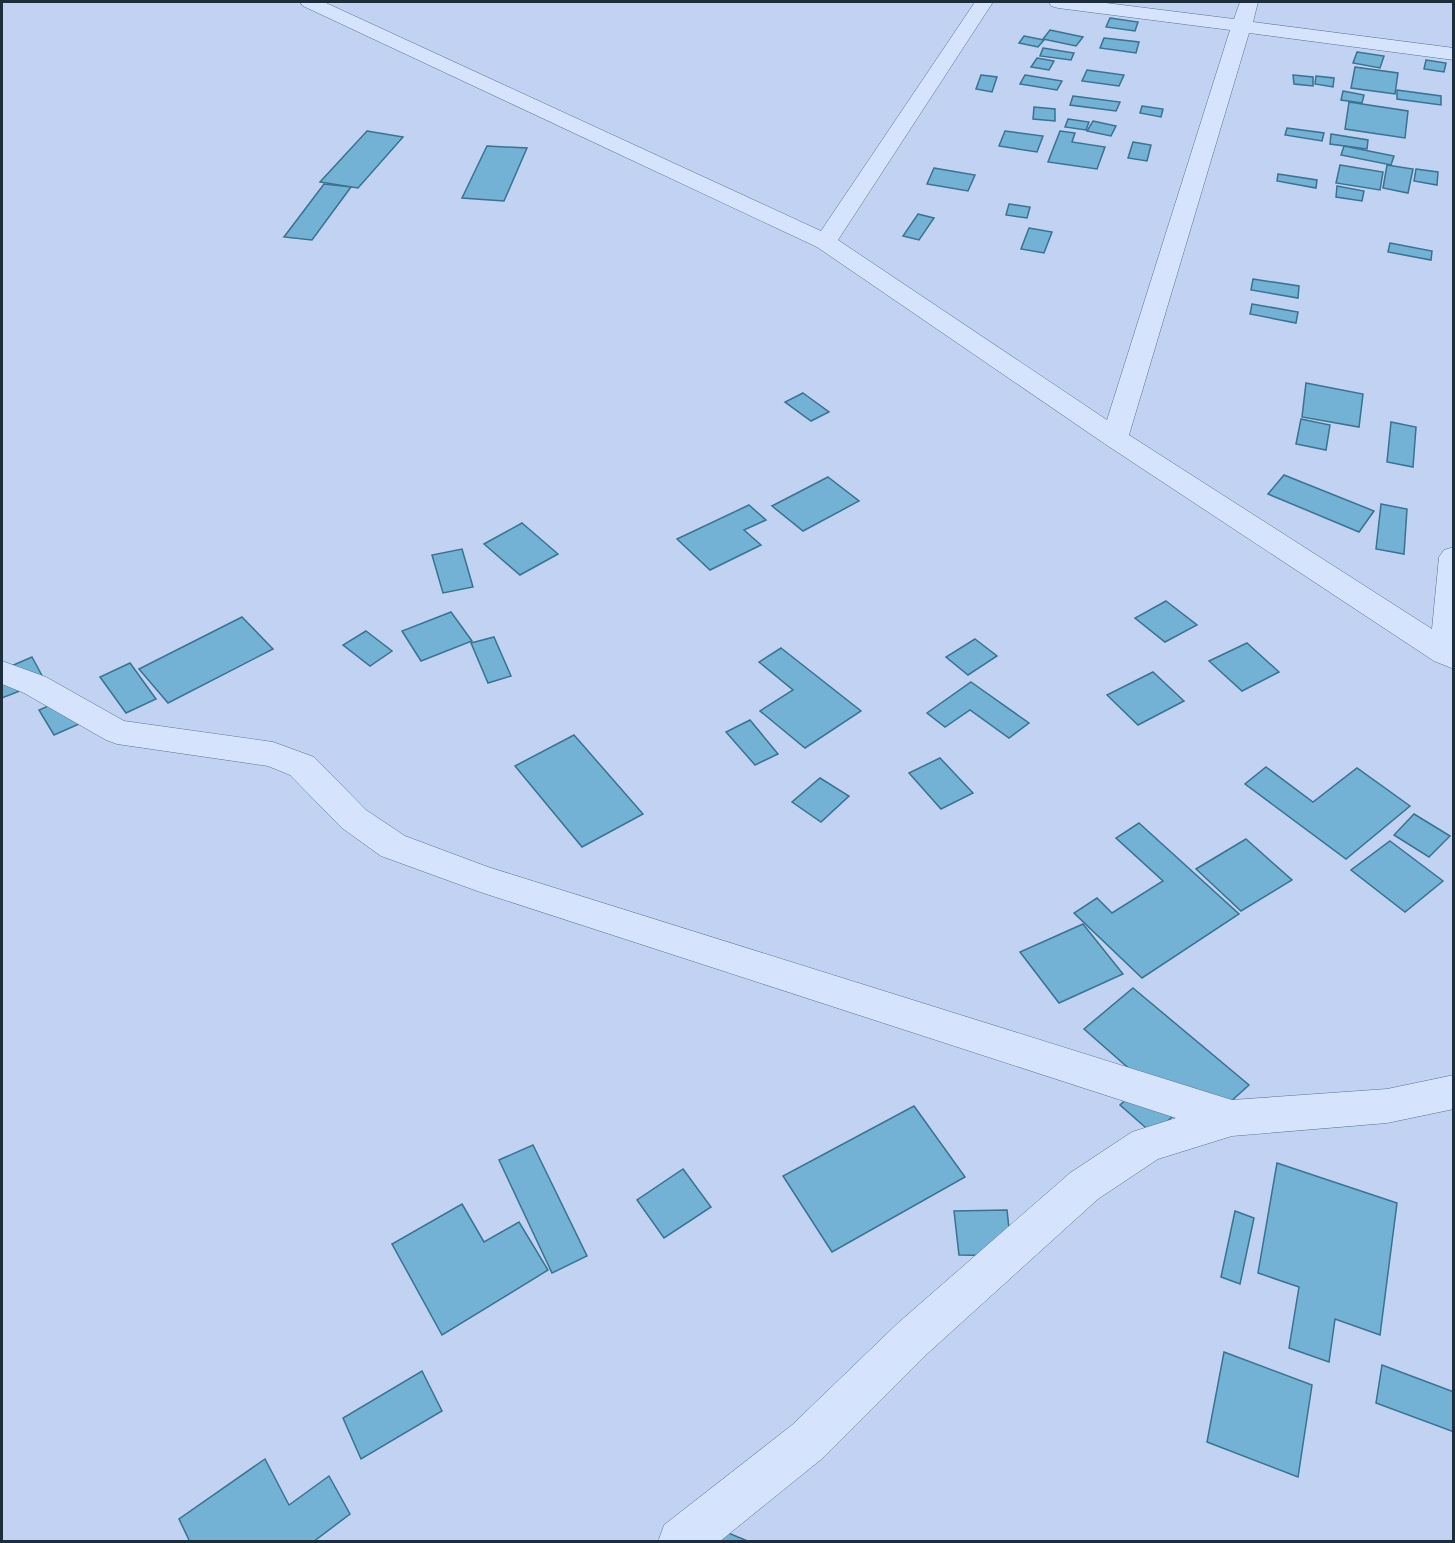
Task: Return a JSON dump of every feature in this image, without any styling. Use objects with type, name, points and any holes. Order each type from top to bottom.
[{"type":"street","points":[[310,2],[825,242],[1115,438],[1449,656]]},
{"type":"street","points":[[825,242],[984,2]]},
{"type":"street","points":[[1058,2],[1454,54]]},
{"type":"street","points":[[1115,438],[1249,2]]},
{"type":"street","points":[[1449,656],[1454,557]]},
{"type":"street","points":[[2,672],[35,685],[117,732],[273,754],[302,766],[354,819],[393,846],[458,870],[1232,1118]]},
{"type":"street","points":[[681,1542],[808,1441],[913,1338],[1084,1186],[1146,1145],[1232,1118],[1387,1106],[1454,1092]]},
{"type":"building","points":[[1110,18],[1138,22],[1135,31],[1106,27]]},
{"type":"building","points":[[1050,30],[1083,37],[1076,46],[1043,39]]},
{"type":"building","points":[[1024,36],[1044,40],[1038,47],[1019,43]]},
{"type":"building","points":[[1104,38],[1139,42],[1136,53],[1100,48]]},
{"type":"building","points":[[1043,48],[1074,53],[1071,60],[1040,56]]},
{"type":"building","points":[[1357,52],[1384,56],[1380,68],[1353,63]]},
{"type":"building","points":[[1037,58],[1054,61],[1049,70],[1031,67]]},
{"type":"building","points":[[1426,60],[1446,63],[1444,72],[1424,69]]},
{"type":"building","points":[[1355,67],[1398,73],[1395,94],[1351,88]]},
{"type":"building","points":[[1087,70],[1124,75],[1119,86],[1082,81]]},
{"type":"building","points":[[981,75],[997,77],[992,92],[976,89]]},
{"type":"building","points":[[1025,75],[1062,81],[1057,90],[1020,84]]},
{"type":"building","points":[[1293,75],[1313,77],[1313,86],[1294,84]]},
{"type":"building","points":[[1316,76],[1334,78],[1333,87],[1315,84]]},
{"type":"building","points":[[1397,90],[1441,96],[1441,105],[1397,99]]},
{"type":"building","points":[[1343,91],[1364,95],[1362,103],[1341,100]]},
{"type":"building","points":[[1073,96],[1120,102],[1116,111],[1070,105]]},
{"type":"building","points":[[1349,102],[1408,111],[1405,138],[1345,129]]},
{"type":"building","points":[[1142,106],[1163,109],[1161,117],[1140,113]]},
{"type":"building","points":[[1034,107],[1055,109],[1055,121],[1033,119]]},
{"type":"building","points":[[1068,119],[1089,122],[1086,130],[1065,127]]},
{"type":"building","points":[[1093,121],[1116,126],[1111,136],[1087,131]]},
{"type":"building","points":[[1287,128],[1324,133],[1322,141],[1285,135]]},
{"type":"building","points":[[367,131],[403,137],[358,188],[320,182]]},
{"type":"building","points":[[1005,131],[1043,136],[1037,152],[999,146]]},
{"type":"building","points":[[1060,131],[1075,133],[1072,142],[1105,147],[1097,169],[1048,162]]},
{"type":"building","points":[[1331,134],[1368,140],[1367,149],[1330,144]]},
{"type":"building","points":[[1133,142],[1151,145],[1147,161],[1128,158]]},
{"type":"building","points":[[487,146],[527,148],[504,201],[462,198]]},
{"type":"building","points":[[1344,146],[1394,156],[1391,165],[1341,155]]},
{"type":"building","points":[[1340,165],[1383,172],[1380,190],[1336,183]]},
{"type":"building","points":[[1387,165],[1413,169],[1408,193],[1383,188]]},
{"type":"building","points":[[934,168],[975,175],[968,191],[927,184]]},
{"type":"building","points":[[1416,169],[1438,172],[1437,185],[1414,181]]},
{"type":"building","points":[[1278,174],[1317,180],[1316,188],[1277,181]]},
{"type":"building","points":[[324,184],[351,187],[312,240],[284,237]]},
{"type":"building","points":[[1337,186],[1364,191],[1362,201],[1336,197]]},
{"type":"building","points":[[1009,204],[1030,207],[1027,218],[1006,215]]},
{"type":"building","points":[[918,214],[934,218],[919,240],[903,236]]},
{"type":"building","points":[[1029,228],[1052,232],[1044,253],[1021,249]]},
{"type":"building","points":[[1390,243],[1432,251],[1431,260],[1388,252]]},
{"type":"building","points":[[1253,279],[1299,286],[1298,298],[1251,290]]},
{"type":"building","points":[[1252,304],[1298,312],[1296,323],[1250,314]]},
{"type":"building","points":[[1306,383],[1363,394],[1359,427],[1302,417]]},
{"type":"building","points":[[803,393],[829,412],[811,421],[785,402]]},
{"type":"building","points":[[1301,419],[1330,425],[1326,450],[1296,444]]},
{"type":"building","points":[[1391,422],[1416,427],[1413,467],[1387,462]]},
{"type":"building","points":[[1284,475],[1374,511],[1359,532],[1268,494]]},
{"type":"building","points":[[828,477],[859,501],[803,531],[772,506]]},
{"type":"building","points":[[1381,504],[1407,509],[1404,554],[1376,549]]},
{"type":"building","points":[[749,505],[766,520],[744,530],[761,545],[710,570],[677,539]]},
{"type":"building","points":[[522,523],[558,554],[520,575],[484,544]]},
{"type":"building","points":[[462,549],[473,587],[443,593],[432,555]]},
{"type":"building","points":[[1166,601],[1197,625],[1165,642],[1135,618]]},
{"type":"building","points":[[451,612],[472,641],[421,661],[402,631]]},
{"type":"building","points":[[242,617],[273,649],[168,703],[139,669]]},
{"type":"building","points":[[366,631],[392,651],[370,666],[343,645]]},
{"type":"building","points":[[494,637],[511,676],[488,683],[471,643]]},
{"type":"building","points":[[975,639],[997,656],[968,675],[946,657]]},
{"type":"building","points":[[1247,643],[1279,672],[1242,691],[1209,661]]},
{"type":"building","points":[[781,648],[861,711],[805,748],[760,711],[793,690],[759,662]]},
{"type":"building","points":[[32,657],[45,681],[2,698],[2,670]]},
{"type":"building","points":[[130,663],[156,699],[126,713],[100,677]]},
{"type":"building","points":[[1153,672],[1184,701],[1138,725],[1107,695]]},
{"type":"building","points":[[971,682],[1029,723],[1009,738],[970,710],[945,727],[927,713]]},
{"type":"building","points":[[71,696],[86,721],[54,735],[39,710]]},
{"type":"building","points":[[750,720],[778,754],[755,765],[726,732]]},
{"type":"building","points":[[574,735],[643,814],[582,847],[515,766]]},
{"type":"building","points":[[940,758],[973,793],[941,809],[909,773]]},
{"type":"building","points":[[1266,767],[1313,802],[1357,768],[1410,806],[1346,859],[1245,784]]},
{"type":"building","points":[[820,778],[849,796],[821,822],[792,802]]},
{"type":"building","points":[[1414,814],[1450,836],[1429,857],[1394,835]]},
{"type":"building","points":[[1139,823],[1239,914],[1142,978],[1074,913],[1097,898],[1112,913],[1163,881],[1116,838]]},
{"type":"building","points":[[1246,839],[1292,880],[1241,911],[1196,869]]},
{"type":"building","points":[[1390,841],[1443,881],[1405,912],[1351,870]]},
{"type":"building","points":[[1083,924],[1123,974],[1059,1003],[1020,952]]},
{"type":"building","points":[[1133,988],[1249,1085],[1199,1130],[1084,1029]]},
{"type":"building","points":[[1139,1088],[1172,1117],[1153,1134],[1120,1105]]},
{"type":"building","points":[[914,1106],[965,1177],[832,1252],[783,1176]]},
{"type":"building","points":[[533,1145],[587,1256],[552,1273],[499,1160]]},
{"type":"building","points":[[1277,1163],[1397,1203],[1380,1335],[1335,1319],[1329,1362],[1289,1348],[1299,1287],[1258,1273]]},
{"type":"building","points":[[683,1169],[711,1207],[664,1238],[637,1200]]},
{"type":"building","points":[[462,1204],[484,1242],[519,1222],[548,1270],[442,1335],[392,1244]]},
{"type":"building","points":[[1007,1210],[1012,1256],[959,1255],[954,1211]]},
{"type":"building","points":[[1235,1211],[1254,1218],[1240,1284],[1221,1277]]},
{"type":"building","points":[[1224,1352],[1312,1385],[1298,1477],[1207,1442]]},
{"type":"building","points":[[1382,1365],[1454,1392],[1454,1432],[1376,1403]]},
{"type":"building","points":[[422,1371],[442,1411],[361,1459],[343,1418]]},
{"type":"building","points":[[265,1459],[289,1505],[329,1476],[350,1514],[313,1542],[190,1542],[179,1519]]},
{"type":"building","points":[[692,1518],[750,1542],[683,1542]]}]
